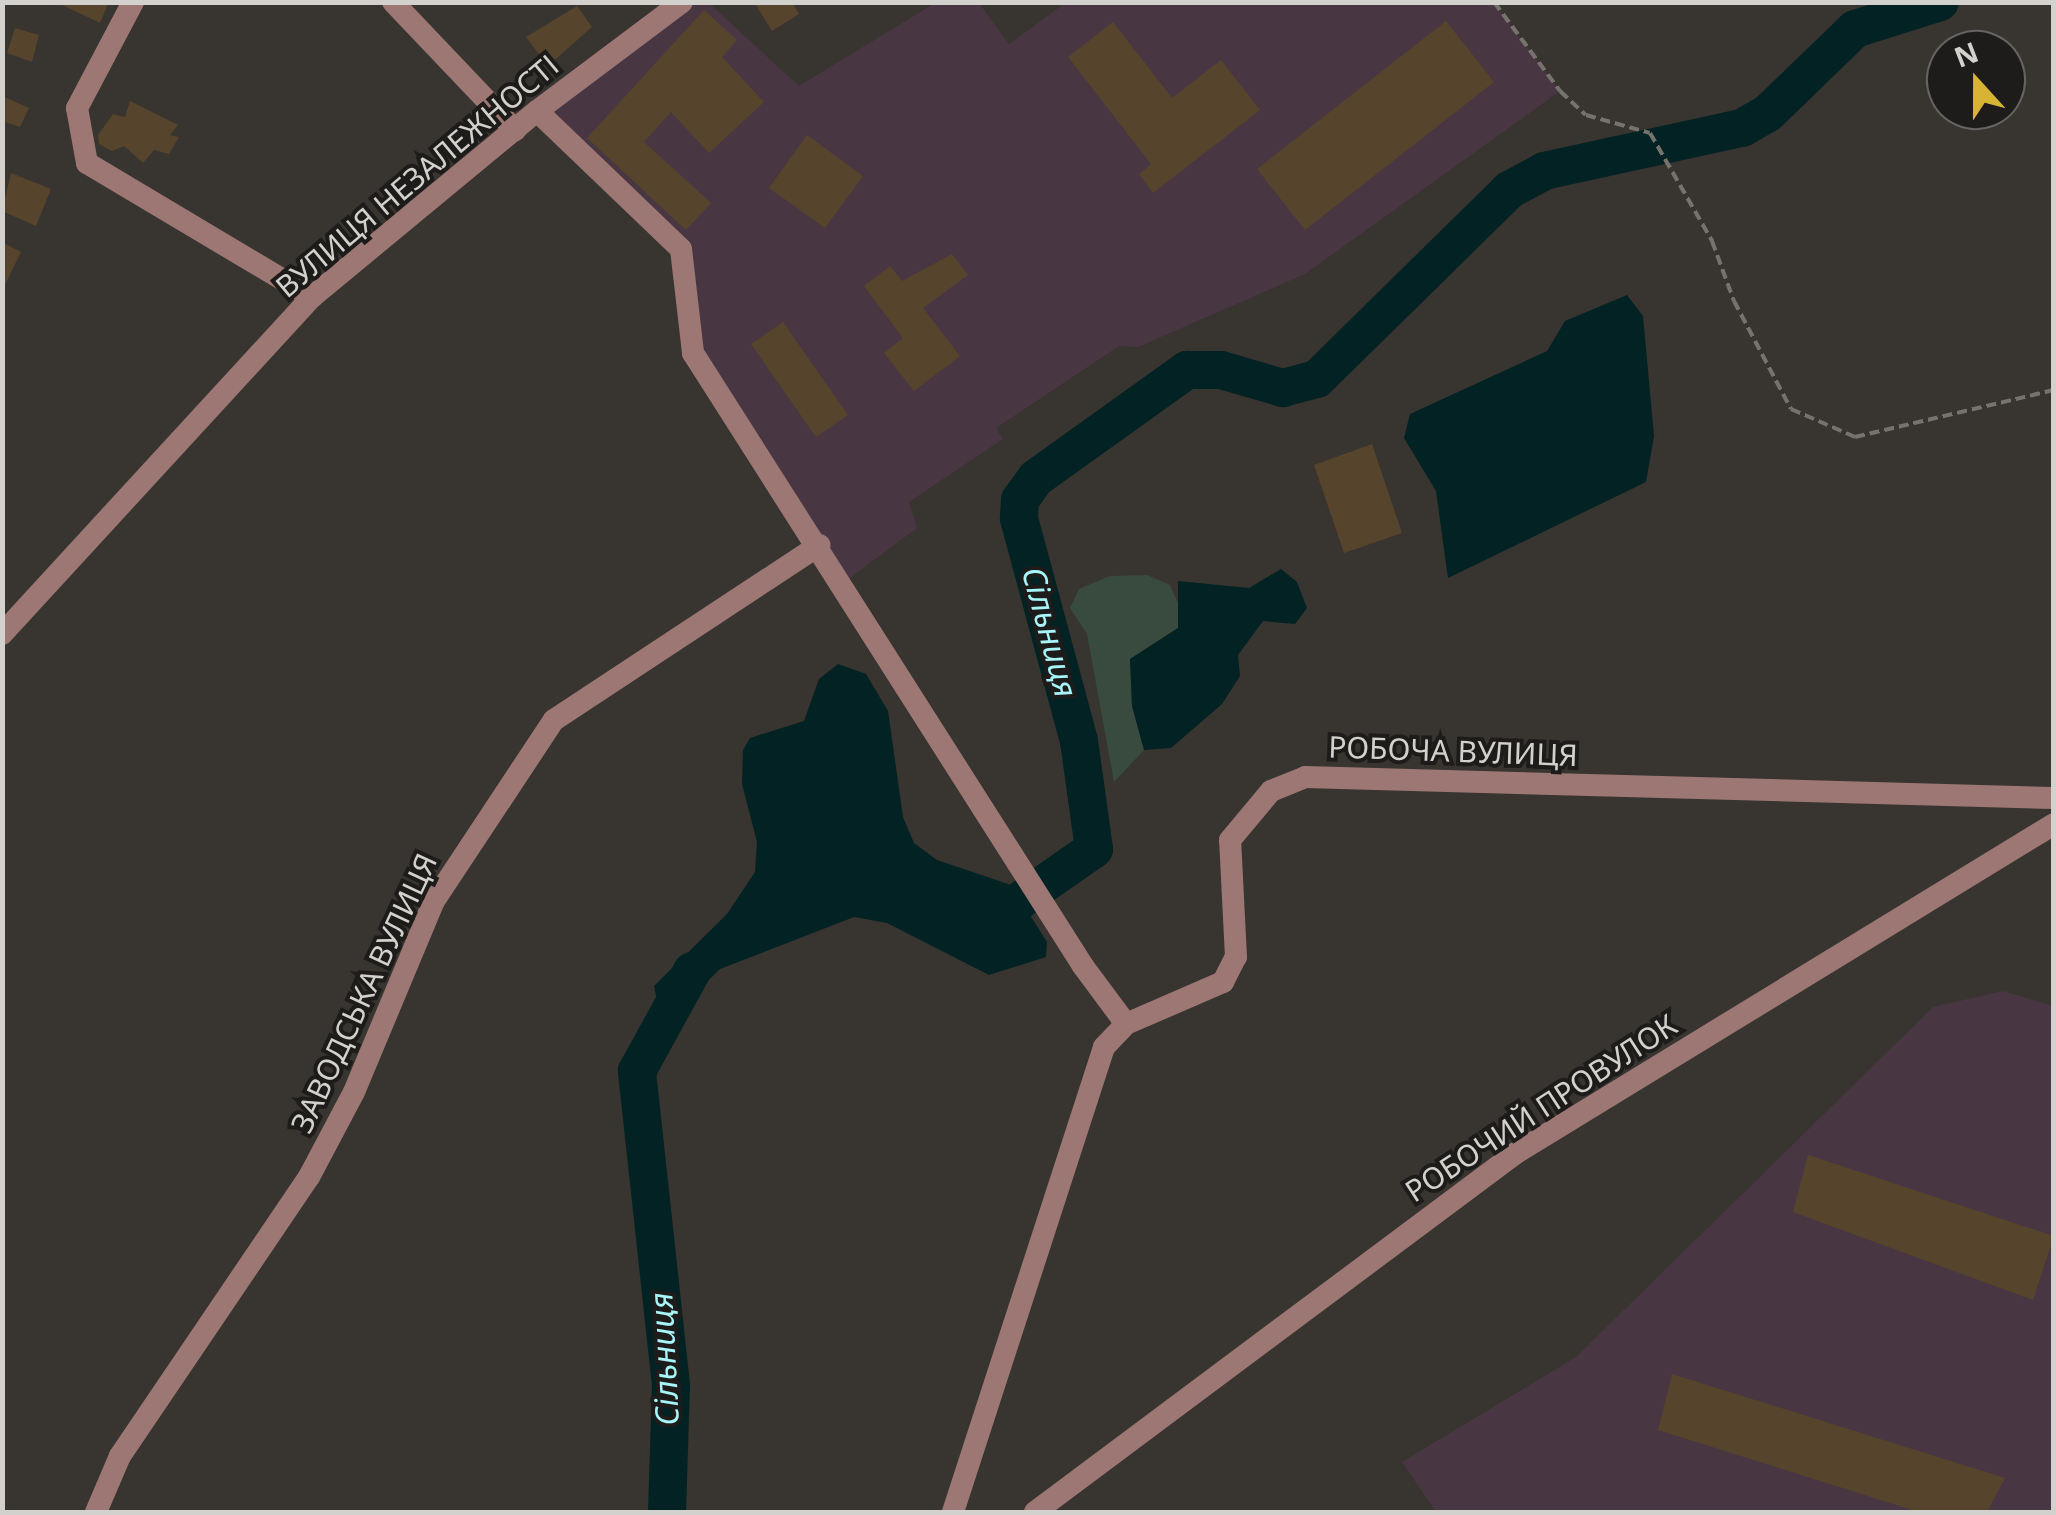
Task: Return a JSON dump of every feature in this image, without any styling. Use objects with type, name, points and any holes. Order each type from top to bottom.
[{"type":"street","points":[[133,2],[77,108],[88,163],[312,297]]},
{"type":"street","points":[[393,2],[516,130]]},
{"type":"street","name":"ВУЛИЦЯ НЕЗАЛЕЖНОСТІ","points":[[2,634],[312,297],[537,111],[682,2]]},
{"type":"street","points":[[537,111],[681,249],[694,353],[1083,966],[1126,1024],[1104,1047],[953,1512]]},
{"type":"street","name":"ЗАВОДСЬКА ВУЛИЦЯ","points":[[96,1512],[130,1441],[309,1176],[354,1092],[434,901],[543,735],[676,635],[818,546]]},
{"type":"street","name":"РОБОЧА ВУЛИЦЯ","points":[[1126,1024],[1222,982],[1236,957],[1230,840],[1271,791],[1306,776],[2054,798]]},
{"type":"street","name":"РОБОЧИЙ ПРОВУЛОК","points":[[1035,1512],[1516,1153],[2054,824]]},
{"type":"path","points":[[1494,2],[1586,115],[1650,133],[1791,410],[1854,437],[2054,390]]},
{"type":"shaded area","points":[[682,2],[709,3],[799,86],[935,3],[979,3],[1009,44],[1065,3],[1494,3],[1560,91],[1305,274],[1138,347],[1119,346],[996,428],[1003,439],[909,502],[917,528],[843,583],[693,353],[681,249],[537,111]]},
{"type":"shaded area","points":[[2003,991],[2053,1006],[2053,1512],[1436,1512],[1402,1462],[1576,1357],[1933,1007]]},
{"type":"green space","points":[[1147,575],[1170,585],[1182,612],[1178,628],[1130,659],[1132,706],[1144,750],[1114,782],[1087,634],[1070,608],[1079,589],[1110,576]]},
{"type":"water","points":[[1627,295],[1643,316],[1654,436],[1646,482],[1448,578],[1436,491],[1404,438],[1410,414],[1547,351],[1565,321]]},
{"type":"water","points":[[1281,569],[1297,582],[1307,608],[1295,624],[1263,621],[1238,655],[1240,676],[1222,704],[1171,748],[1144,750],[1132,706],[1130,659],[1178,628],[1178,581],[1249,588]]},
{"type":"water","points":[[838,664],[866,674],[888,711],[903,817],[914,843],[937,860],[1011,885],[1047,942],[1046,957],[989,975],[887,923],[854,917],[720,969],[671,1017],[659,1011],[654,986],[727,914],[755,872],[757,842],[742,784],[743,750],[750,738],[804,721],[819,679]]},
{"type":"building","points":[[56,2],[109,2],[100,23]]},
{"type":"building","points":[[754,2],[792,2],[799,14],[772,31]]},
{"type":"building","points":[[577,6],[592,27],[548,66],[526,37]]},
{"type":"building","points":[[704,10],[737,40],[722,57],[764,102],[709,153],[671,112],[644,142],[711,203],[686,230],[587,138]]},
{"type":"building","points":[[1446,21],[1494,82],[1305,230],[1257,169]]},
{"type":"building","points":[[1113,22],[1172,98],[1221,60],[1260,110],[1153,193],[1139,174],[1151,164],[1068,57]]},
{"type":"building","points":[[15,28],[39,35],[32,62],[7,53]]},
{"type":"building","points":[[2,96],[29,108],[20,127],[2,121]]},
{"type":"building","points":[[130,101],[178,125],[170,135],[179,137],[169,154],[154,150],[143,163],[124,146],[112,151],[99,144],[98,135],[113,114],[125,117]]},
{"type":"building","points":[[807,135],[863,176],[825,228],[769,188]]},
{"type":"building","points":[[11,173],[51,189],[36,226],[2,211]]},
{"type":"building","points":[[2,242],[21,252],[2,291]]},
{"type":"building","points":[[952,254],[968,275],[923,308],[960,356],[914,391],[884,353],[903,338],[864,286],[890,266],[902,281]]},
{"type":"building","points":[[783,322],[848,415],[816,437],[751,344]]},
{"type":"building","points":[[1372,444],[1402,533],[1344,553],[1314,465]]},
{"type":"building","points":[[1808,1155],[2054,1236],[2033,1300],[1793,1212]]},
{"type":"building","points":[[1672,1374],[2005,1478],[1987,1512],[1919,1512],[1658,1430]]},
{"type":"waterway","name":"Сільниця","points":[[973,914],[1002,913],[1094,849],[1079,741],[1019,518],[1020,500],[1036,478],[1187,370],[1221,370],[1283,388],[1317,379],[1509,190],[1544,171],[1742,128],[1768,113],[1855,29],[1940,2]]},
{"type":"waterway","name":"Сільниця","points":[[667,1512],[671,1385],[637,1071],[692,971]]}]
